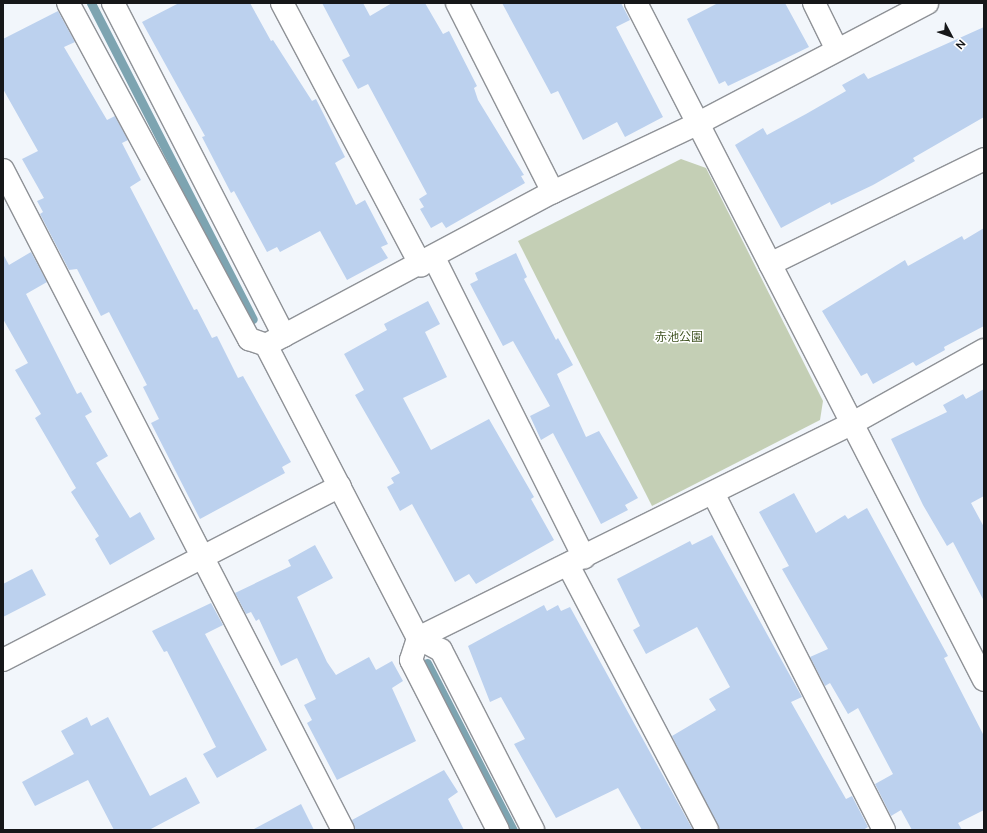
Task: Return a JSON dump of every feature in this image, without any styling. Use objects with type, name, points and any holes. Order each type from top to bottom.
[{"type":"street","points":[[68,3],[249,339],[275,340],[428,261],[553,192],[697,124],[927,3]]},
{"type":"street","points":[[113,3],[275,340],[340,486],[418,638],[441,650],[533,830]]},
{"type":"street","points":[[282,3],[428,261],[708,830]]},
{"type":"street","points":[[457,3],[553,192]]},
{"type":"street","points":[[636,3],[984,680]]},
{"type":"street","points":[[814,3],[837,50]]},
{"type":"street","points":[[770,264],[984,159]]},
{"type":"street","points":[[3,170],[199,556],[343,830]]},
{"type":"street","points":[[498,830],[411,660],[418,638],[852,424],[984,350]]},
{"type":"street","points":[[3,660],[199,556],[340,486]]},
{"type":"street","points":[[713,493],[884,830]]},
{"type":"green space","name":"赤池公園","points":[[681,159],[706,168],[823,401],[820,420],[652,506],[518,241]]},
{"type":"building","points":[[179,3],[250,3],[271,41],[273,40],[312,101],[316,99],[345,157],[335,163],[356,205],[365,200],[388,244],[381,247],[388,258],[347,280],[320,231],[280,252],[277,247],[267,252],[234,191],[231,193],[202,137],[205,136],[142,22]]},
{"type":"building","points":[[322,3],[363,3],[370,16],[392,3],[425,3],[443,34],[449,31],[477,86],[474,88],[478,100],[524,175],[521,176],[525,183],[446,228],[442,222],[431,228],[420,209],[424,207],[419,199],[427,194],[368,84],[358,89],[342,60],[350,56]]},
{"type":"building","points":[[502,3],[621,3],[630,20],[616,27],[663,117],[625,137],[617,122],[583,140],[558,91],[551,94]]},
{"type":"building","points":[[718,3],[785,3],[809,47],[728,86],[725,81],[719,84],[687,19]]},
{"type":"building","points":[[58,11],[75,42],[64,47],[107,120],[115,116],[128,140],[122,143],[141,180],[130,187],[194,310],[197,309],[212,338],[217,336],[238,378],[243,376],[291,462],[282,467],[285,473],[200,519],[151,423],[159,419],[143,387],[147,385],[109,312],[101,316],[77,269],[69,270],[40,214],[43,212],[37,201],[44,198],[22,159],[38,151],[3,89],[3,39]]},
{"type":"building","points":[[984,27],[984,117],[913,158],[915,161],[873,185],[831,205],[830,202],[781,228],[735,145],[763,128],[767,135],[806,114],[846,91],[842,85],[864,73],[868,79]]},
{"type":"building","points":[[984,228],[984,326],[944,347],[945,350],[916,366],[913,362],[873,384],[867,373],[861,376],[822,311],[905,260],[908,266],[962,236],[964,240]]},
{"type":"building","points":[[31,252],[47,282],[26,294],[77,394],[81,392],[92,412],[85,416],[108,456],[96,463],[130,518],[140,512],[155,539],[110,565],[95,539],[99,536],[71,492],[76,488],[35,418],[41,414],[15,370],[28,363],[3,319],[3,254],[9,265]]},
{"type":"building","points":[[516,253],[527,277],[524,279],[556,340],[558,338],[573,365],[557,374],[586,437],[599,431],[638,498],[625,505],[628,510],[601,524],[553,433],[541,440],[530,416],[550,406],[513,341],[503,346],[470,284],[478,280],[475,273]]},
{"type":"building","points":[[428,301],[440,324],[425,332],[447,377],[403,398],[431,450],[489,419],[534,497],[531,499],[554,540],[476,584],[469,574],[455,582],[412,504],[400,511],[387,487],[394,483],[391,478],[400,473],[355,395],[364,390],[344,354],[387,330],[384,324]]},
{"type":"building","points":[[984,389],[984,496],[971,503],[984,527],[984,601],[953,542],[947,546],[923,505],[891,439],[947,412],[943,405],[963,394],[966,399]]},
{"type":"building","points":[[794,493],[816,533],[845,515],[848,519],[867,508],[948,656],[944,658],[984,736],[984,810],[958,823],[962,830],[912,830],[901,810],[891,816],[875,784],[893,774],[858,708],[848,714],[830,683],[825,686],[810,657],[828,649],[782,569],[789,566],[759,512]]},
{"type":"building","points":[[712,535],[802,697],[791,702],[846,799],[852,796],[868,827],[863,830],[719,830],[672,736],[716,710],[709,699],[730,687],[697,627],[646,654],[633,630],[640,626],[617,579],[690,541],[692,545]]},
{"type":"building","points":[[315,545],[333,578],[297,597],[327,662],[336,675],[369,657],[376,670],[392,661],[403,681],[392,688],[416,741],[337,780],[307,723],[312,720],[304,705],[316,699],[297,658],[281,666],[259,619],[256,621],[251,612],[246,614],[235,593],[291,566],[288,560]]},
{"type":"building","points":[[32,569],[46,595],[3,617],[3,584]]},
{"type":"building","points":[[211,603],[223,625],[205,634],[267,750],[217,778],[203,754],[216,747],[167,651],[164,652],[152,631]]},
{"type":"building","points":[[544,605],[547,611],[558,605],[561,611],[570,607],[693,830],[642,830],[618,788],[556,818],[514,744],[525,739],[501,697],[490,702],[468,646]]},
{"type":"building","points":[[87,717],[91,726],[108,717],[150,796],[186,777],[200,803],[149,830],[114,830],[88,780],[35,806],[22,782],[74,754],[61,731]]},
{"type":"building","points":[[444,770],[458,792],[448,799],[464,830],[355,830],[352,820]]},
{"type":"building","points":[[301,804],[314,830],[252,830]]},
{"type":"waterway","points":[[91,3],[253,319]]},
{"type":"waterway","points":[[427,663],[513,830]]}]
